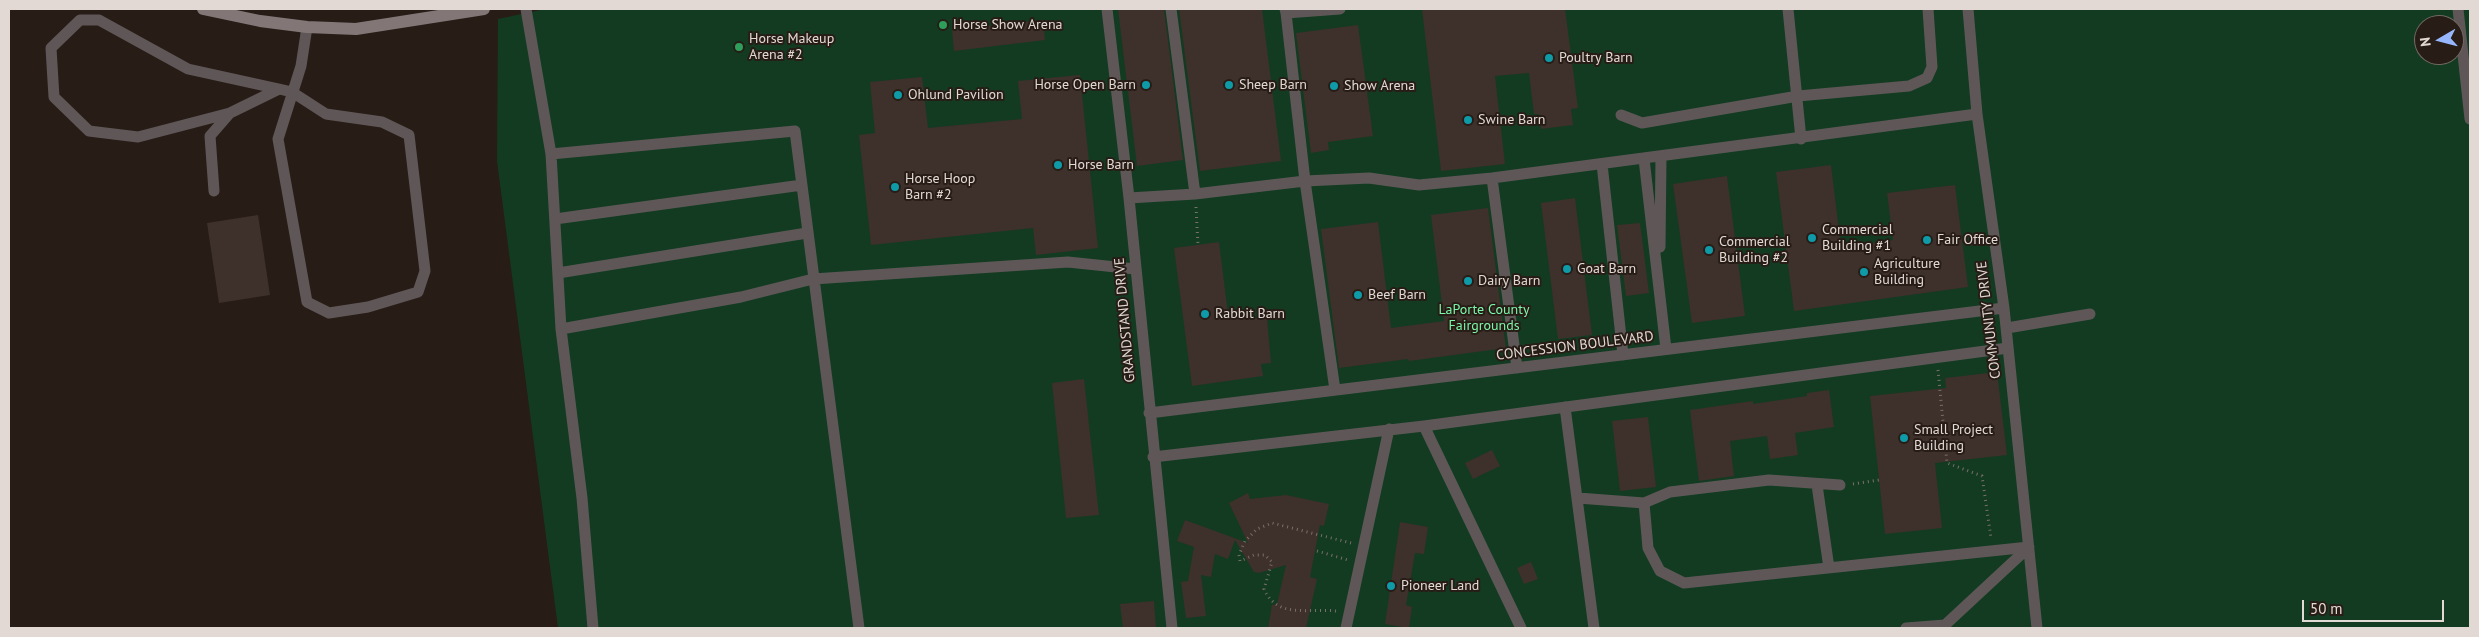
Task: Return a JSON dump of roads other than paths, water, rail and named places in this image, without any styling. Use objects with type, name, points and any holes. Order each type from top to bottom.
[{"type":"street","points":[[203,9],[260,22],[356,30],[484,9]]},
{"type":"lane","points":[[526,9],[551,154],[560,329],[582,498],[593,628]]},
{"type":"lane","name":"GRANDSTAND DRIVE","points":[[1107,9],[1129,198],[1153,457],[1172,628]]},
{"type":"lane","points":[[1171,9],[1195,194]]},
{"type":"lane","points":[[1335,390],[1305,182],[1286,11],[1340,9]]},
{"type":"lane","points":[[1788,9],[1802,139]]},
{"type":"lane","points":[[1621,115],[1642,123],[1798,96],[1909,86],[1927,78],[1932,67],[1928,9]]},
{"type":"lane","name":"COMMUNITY DRIVE","points":[[1968,9],[1977,114],[2004,308],[2037,628]]},
{"type":"lane","points":[[2458,9],[2470,119]]},
{"type":"lane","points":[[279,89],[230,112],[138,137],[89,131],[54,97],[51,48],[80,20],[99,20],[188,69],[279,89],[292,92],[326,114],[382,122],[409,136],[425,271],[418,292],[368,307],[330,313],[307,302],[278,139],[292,92],[300,66],[307,27]]},
{"type":"lane","points":[[214,191],[210,136],[230,112]]},
{"type":"lane","points":[[1129,198],[1369,178],[1419,185],[1492,178],[1802,139],[1977,114]]},
{"type":"lane","points":[[551,154],[795,131],[859,628]]},
{"type":"lane","points":[[1660,291],[1661,157]]},
{"type":"lane","points":[[1644,159],[1666,349]]},
{"type":"lane","points":[[1602,164],[1623,355]]},
{"type":"lane","points":[[1492,178],[1517,368]]},
{"type":"lane","points":[[555,219],[802,185]]},
{"type":"lane","points":[[558,273],[807,232]]},
{"type":"lane","points":[[560,329],[732,298],[813,279],[1068,262],[1135,268]]},
{"type":"lane","name":"CONCESSION BOULEVARD","points":[[1149,413],[2004,308]]},
{"type":"lane","points":[[2006,328],[2090,314]]},
{"type":"lane","points":[[1153,457],[1424,426],[2008,348]]},
{"type":"lane","points":[[1565,407],[1594,628]]},
{"type":"lane","points":[[1424,426],[1521,628]]},
{"type":"lane","points":[[1346,628],[1389,429]]},
{"type":"lane","points":[[1578,498],[1644,503],[1670,492],[1769,480],[1817,485],[1840,485]]},
{"type":"lane","points":[[1817,485],[1829,568]]},
{"type":"lane","points":[[1644,503],[1648,548],[1660,571],[1684,583],[2029,547]]},
{"type":"lane","points":[[1906,628],[1945,627],[2029,547]]},
{"type":"place","name":"Horse Show Arena","points":[[943,25]]},
{"type":"place","name":"Horse Makeup Arena #2","points":[[739,47]]},
{"type":"place","name":"Poultry Barn","points":[[1549,58]]},
{"type":"place","name":"Horse Open Barn","points":[[1146,85]]},
{"type":"place","name":"Sheep Barn","points":[[1229,85]]},
{"type":"place","name":"Show Arena","points":[[1334,86]]},
{"type":"place","name":"Ohlund Pavilion","points":[[898,95]]},
{"type":"place","name":"Swine Barn","points":[[1468,120]]},
{"type":"place","name":"Horse Barn","points":[[1058,165]]},
{"type":"place","name":"Horse Hoop Barn #2","points":[[895,187]]},
{"type":"place","name":"Commercial Building #1","points":[[1812,238]]},
{"type":"place","name":"Fair Office","points":[[1927,240]]},
{"type":"place","name":"Commercial Building #2","points":[[1709,250]]},
{"type":"place","name":"Goat Barn","points":[[1567,269]]},
{"type":"place","name":"Agriculture Building","points":[[1864,272]]},
{"type":"place","name":"Dairy Barn","points":[[1468,281]]},
{"type":"place","name":"Beef Barn","points":[[1358,295]]},
{"type":"place","name":"Rabbit Barn","points":[[1205,314]]},
{"type":"place","name":"Small Project Building","points":[[1904,438]]},
{"type":"place","name":"Pioneer Land","points":[[1391,586]]},
{"type":"park label","name":"LaPorte County Fairgrounds","points":[[1484,318]]}]
